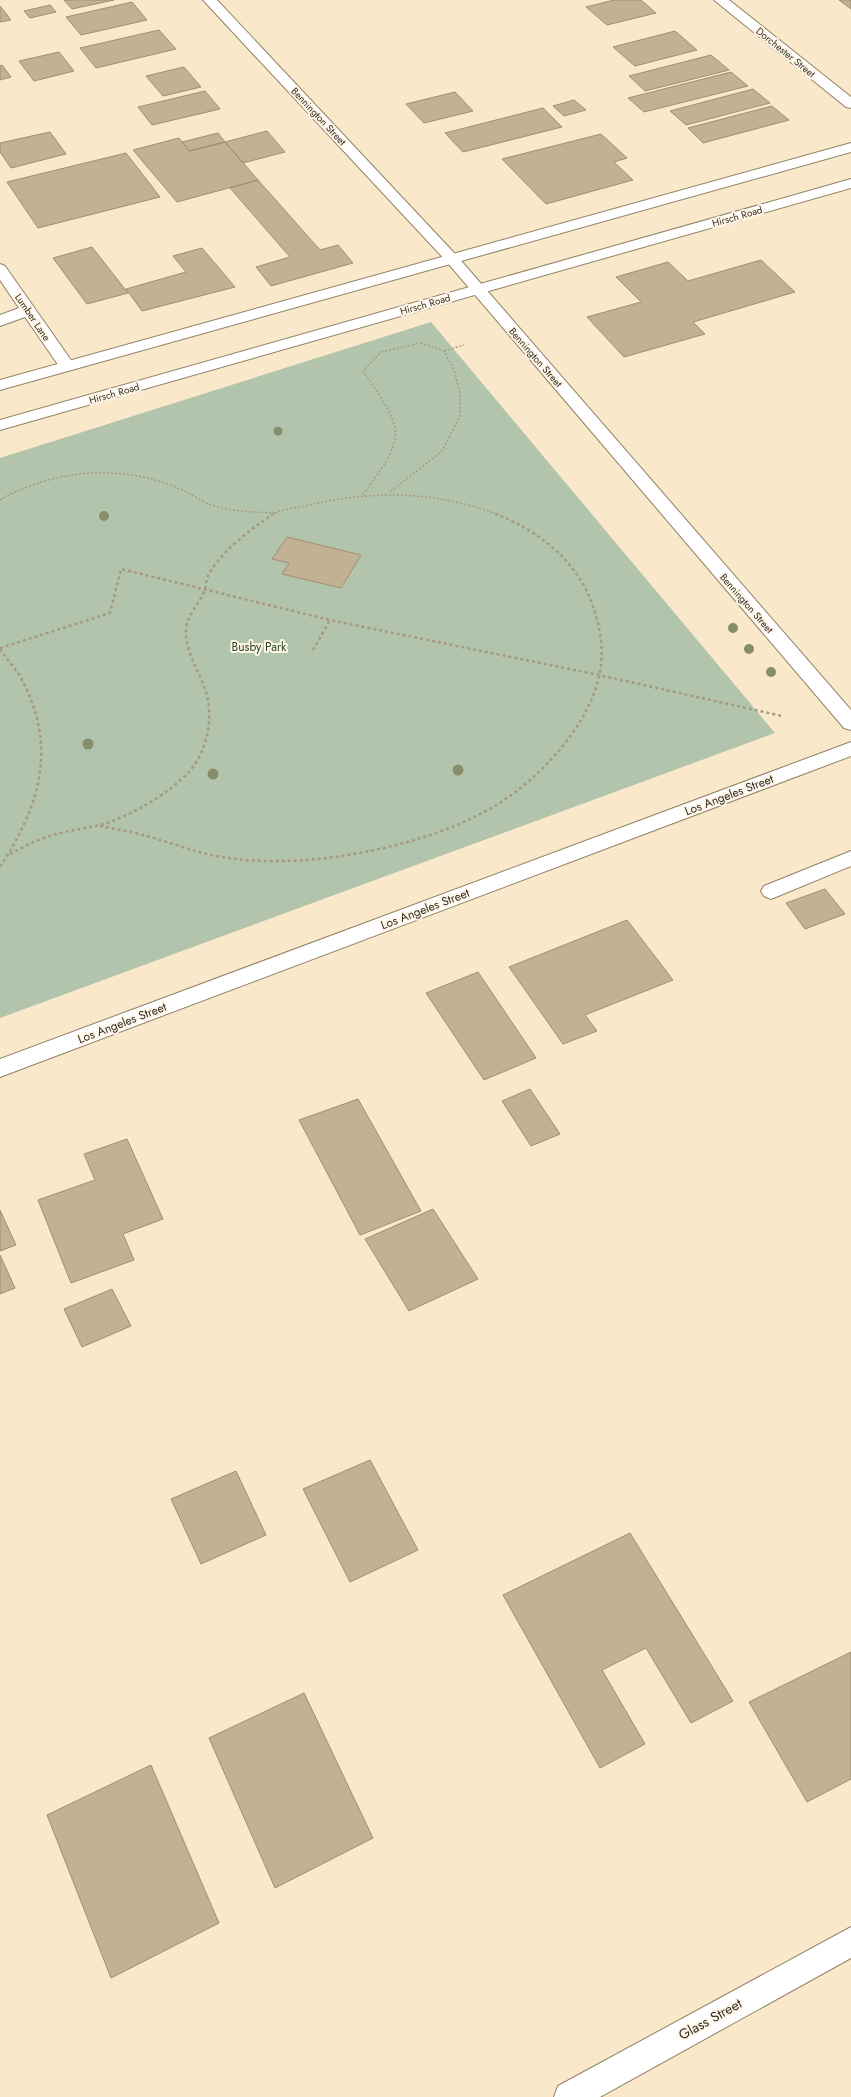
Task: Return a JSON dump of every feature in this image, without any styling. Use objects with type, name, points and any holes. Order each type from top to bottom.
[{"type":"street","name":"Bennington Street","points":[[210,0],[452,259],[851,723]]},
{"type":"street","name":"Dorchester Street","points":[[721,0],[851,104]]},
{"type":"street","points":[[0,385],[851,147]]},
{"type":"street","name":"Hirsch Road","points":[[0,425],[851,183]]},
{"type":"street","name":"Lumber Lane","points":[[0,269],[67,366]]},
{"type":"street","points":[[0,321],[28,310]]},
{"type":"street","name":"Los Angeles Street","points":[[0,1068],[851,750]]},
{"type":"street","points":[[770,891],[851,858]]},
{"type":"street","name":"Glass Street","points":[[569,2097],[851,1942]]},
{"type":"path","points":[[362,495],[387,460],[396,433],[389,412],[363,371],[381,352],[421,343],[444,351],[464,345]]},
{"type":"path","points":[[390,492],[442,450],[460,416],[460,393],[454,370],[444,351]]},
{"type":"path","points":[[0,500],[21,488],[47,479],[77,474],[107,473],[136,476],[173,486],[191,494],[207,504],[224,508],[275,513],[323,501],[390,492],[444,499],[482,508],[500,515],[547,542],[571,565],[586,588],[596,610],[602,645],[599,676],[590,701],[578,723],[566,740],[533,777],[486,810],[418,839],[369,852],[324,857],[233,858],[188,849],[140,834],[100,826]]},
{"type":"path","points":[[10,854],[47,836],[100,826],[144,805],[168,788],[193,767],[204,747],[210,718],[209,698],[189,651],[186,626],[207,589],[207,577],[225,554],[275,513]]},
{"type":"path","points":[[0,867],[10,854],[28,820],[39,786],[43,753],[39,721],[29,691],[13,664],[0,648],[110,613],[121,569],[330,620],[782,716]]},
{"type":"path","points":[[313,650],[330,620]]},
{"type":"green space","name":"Busby Park","points":[[431,322],[775,733],[0,1018],[0,458]]},
{"type":"building","points":[[64,0],[114,0],[72,9]]},
{"type":"building","points":[[614,0],[641,0],[656,13],[607,25],[586,7]]},
{"type":"building","points":[[839,0],[851,0],[851,9]]},
{"type":"building","points":[[132,2],[147,20],[81,35],[66,17]]},
{"type":"building","points":[[50,5],[56,12],[30,18],[24,11]]},
{"type":"building","points":[[0,6],[11,20],[0,22]]},
{"type":"building","points":[[159,30],[176,49],[96,68],[80,48]]},
{"type":"building","points":[[675,31],[697,50],[635,66],[613,47]]},
{"type":"building","points":[[59,52],[74,71],[34,81],[19,61]]},
{"type":"building","points":[[711,55],[729,70],[645,91],[629,76]]},
{"type":"building","points":[[2,65],[11,77],[0,80],[0,66]]},
{"type":"building","points":[[184,67],[201,87],[163,96],[146,76]]},
{"type":"building","points":[[731,72],[748,86],[644,112],[628,98]]},
{"type":"building","points":[[753,89],[770,103],[686,125],[670,111]]},
{"type":"building","points":[[205,91],[220,109],[152,125],[138,107]]},
{"type":"building","points":[[455,92],[473,111],[424,123],[406,104]]},
{"type":"building","points":[[574,100],[586,110],[564,116],[553,106]]},
{"type":"building","points":[[772,106],[789,120],[703,143],[688,128]]},
{"type":"building","points":[[543,108],[562,127],[463,152],[445,133]]},
{"type":"building","points":[[267,131],[285,152],[243,163],[225,142]]},
{"type":"building","points":[[50,132],[66,154],[11,168],[0,152],[0,143]]},
{"type":"building","points":[[218,133],[225,142],[189,151],[182,142]]},
{"type":"building","points":[[601,134],[627,158],[614,162],[633,180],[546,204],[502,159]]},
{"type":"building","points":[[179,138],[189,151],[225,142],[258,180],[177,202],[133,150]]},
{"type":"building","points":[[126,153],[160,197],[38,228],[7,182]]},
{"type":"building","points":[[258,180],[320,250],[338,245],[353,263],[271,286],[256,267],[290,257],[230,188]]},
{"type":"building","points":[[92,247],[128,293],[87,304],[53,258]]},
{"type":"building","points":[[202,248],[235,287],[142,311],[126,289],[186,272],[173,256]]},
{"type":"building","points":[[761,260],[795,292],[693,322],[705,334],[624,357],[587,317],[641,302],[616,277],[668,262],[688,281]]},
{"type":"building","points":[[287,537],[361,555],[341,588],[282,574],[289,563],[272,559]]},
{"type":"building","points":[[825,889],[845,914],[805,929],[786,903]]},
{"type":"building","points":[[627,920],[673,980],[585,1015],[597,1031],[563,1044],[509,967]]},
{"type":"building","points":[[478,972],[536,1058],[484,1080],[426,993]]},
{"type":"building","points":[[530,1089],[560,1134],[531,1146],[502,1101]]},
{"type":"building","points":[[358,1099],[421,1211],[360,1235],[299,1120]]},
{"type":"building","points":[[127,1139],[163,1219],[123,1234],[134,1260],[71,1283],[38,1200],[95,1180],[84,1154]]},
{"type":"building","points":[[433,1209],[478,1279],[409,1311],[365,1239]]},
{"type":"building","points":[[0,1210],[16,1245],[0,1251]]},
{"type":"building","points":[[0,1255],[15,1288],[0,1294]]},
{"type":"building","points":[[112,1289],[131,1326],[82,1347],[64,1309]]},
{"type":"building","points":[[370,1460],[418,1550],[350,1582],[303,1489]]},
{"type":"building","points":[[236,1471],[266,1535],[201,1564],[171,1499]]},
{"type":"building","points":[[630,1533],[733,1701],[691,1723],[646,1648],[602,1670],[645,1744],[600,1768],[503,1595]]},
{"type":"building","points":[[851,1652],[851,1779],[807,1802],[749,1702]]},
{"type":"building","points":[[304,1693],[373,1838],[275,1888],[209,1738]]},
{"type":"building","points":[[151,1765],[219,1923],[111,1978],[47,1815]]}]
